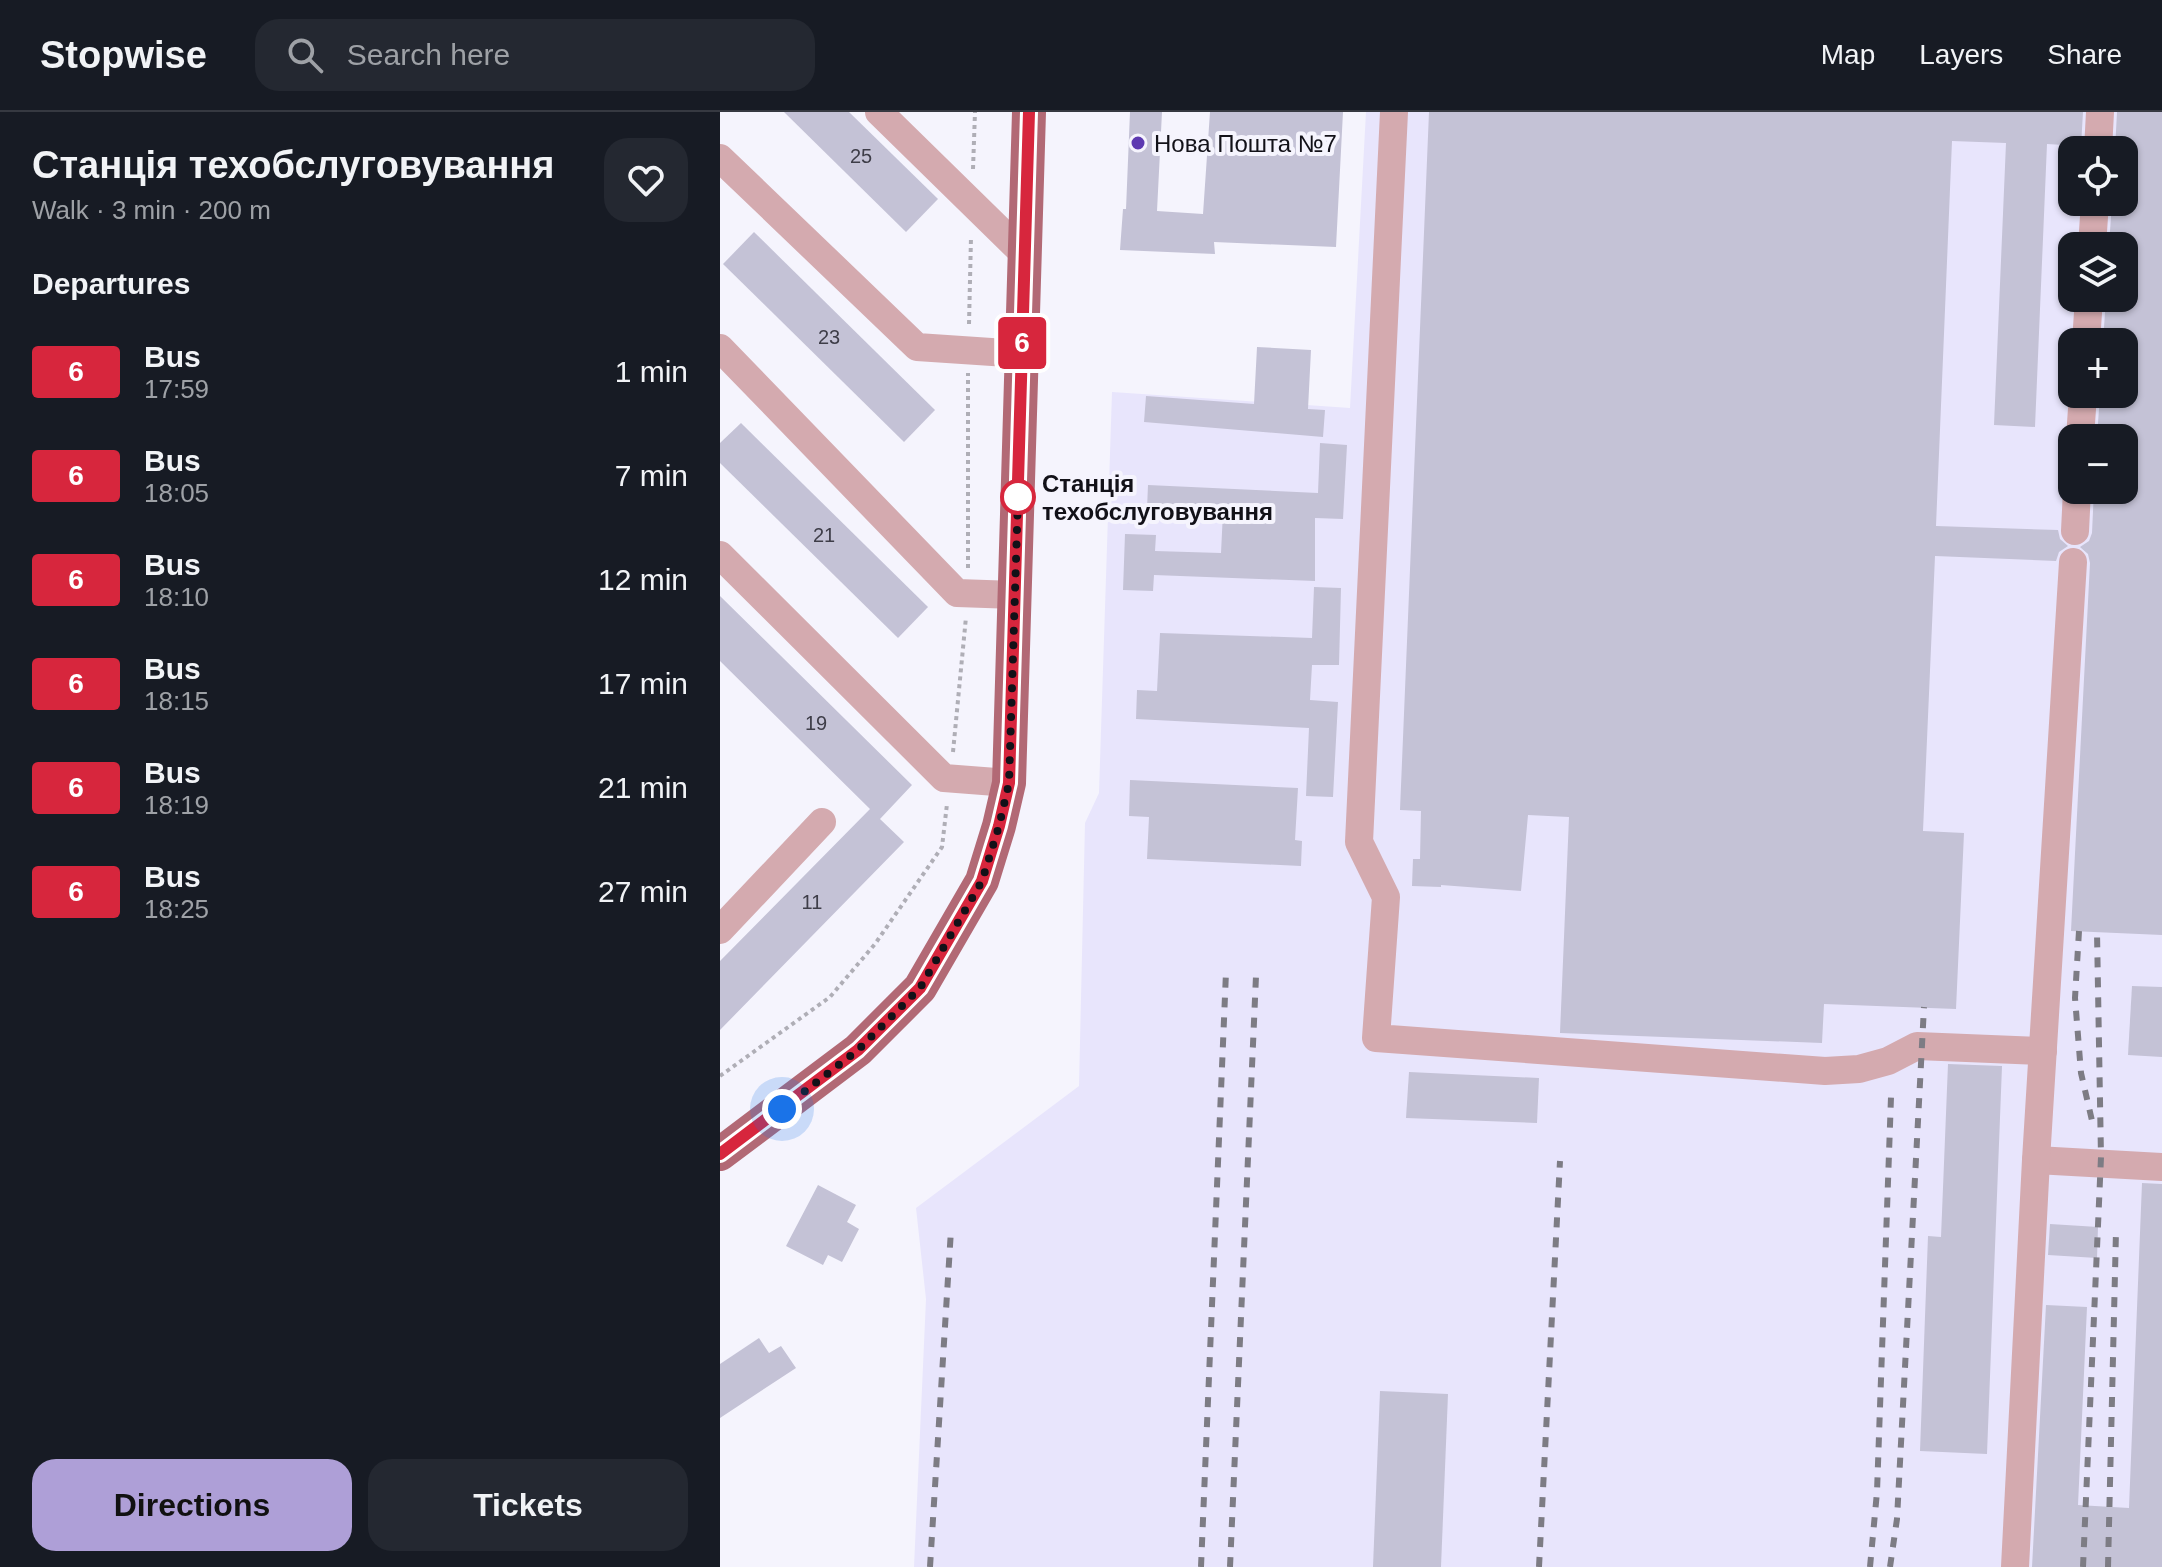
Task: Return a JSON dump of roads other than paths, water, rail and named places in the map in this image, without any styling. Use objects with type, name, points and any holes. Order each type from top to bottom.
[{"type":"main road","points":[[720,1154],[858,1050],[920,988],[982,881],[999,826],[1009,783],[1029,112]]},
{"type":"lane","points":[[879,112],[1025,255]]},
{"type":"lane","points":[[1394,112],[1359,842],[1386,897],[1376,1038],[1825,1071],[1874,1065],[1917,1046],[2043,1051]]},
{"type":"lane","points":[[2099,136],[2100,112]]},
{"type":"lane","points":[[720,158],[917,347],[1022,354]]},
{"type":"lane","points":[[720,348],[957,593],[1015,595]]},
{"type":"lane","points":[[2075,531],[2076,504]]},
{"type":"lane","points":[[720,555],[944,778],[1009,783]]},
{"type":"lane","points":[[2015,1567],[2036,1160],[2073,562]]},
{"type":"lane","points":[[720,930],[822,822]]},
{"type":"lane","points":[[2036,1160],[2162,1167]]},
{"type":"railway","points":[[2079,931],[2075,998],[2081,1073],[2093,1125]]},
{"type":"railway","points":[[2083,1567],[2101,1157],[2097,932]]},
{"type":"railway","points":[[1201,1567],[1226,972]]},
{"type":"railway","points":[[1230,1567],[1256,976]]},
{"type":"railway","points":[[1890,1567],[1897,1519],[1924,1007]]},
{"type":"railway","points":[[1870,1567],[1877,1492],[1891,1097]]},
{"type":"railway","points":[[1539,1567],[1560,1161]]},
{"type":"railway","points":[[930,1567],[951,1230]]},
{"type":"railway","points":[[2108,1567],[2116,1231]]},
{"type":"place","name":"Нова Пошта №7","points":[[1138,143]]},
{"type":"place","name":"Станція техобслуговування","points":[[1018,497]]}]
